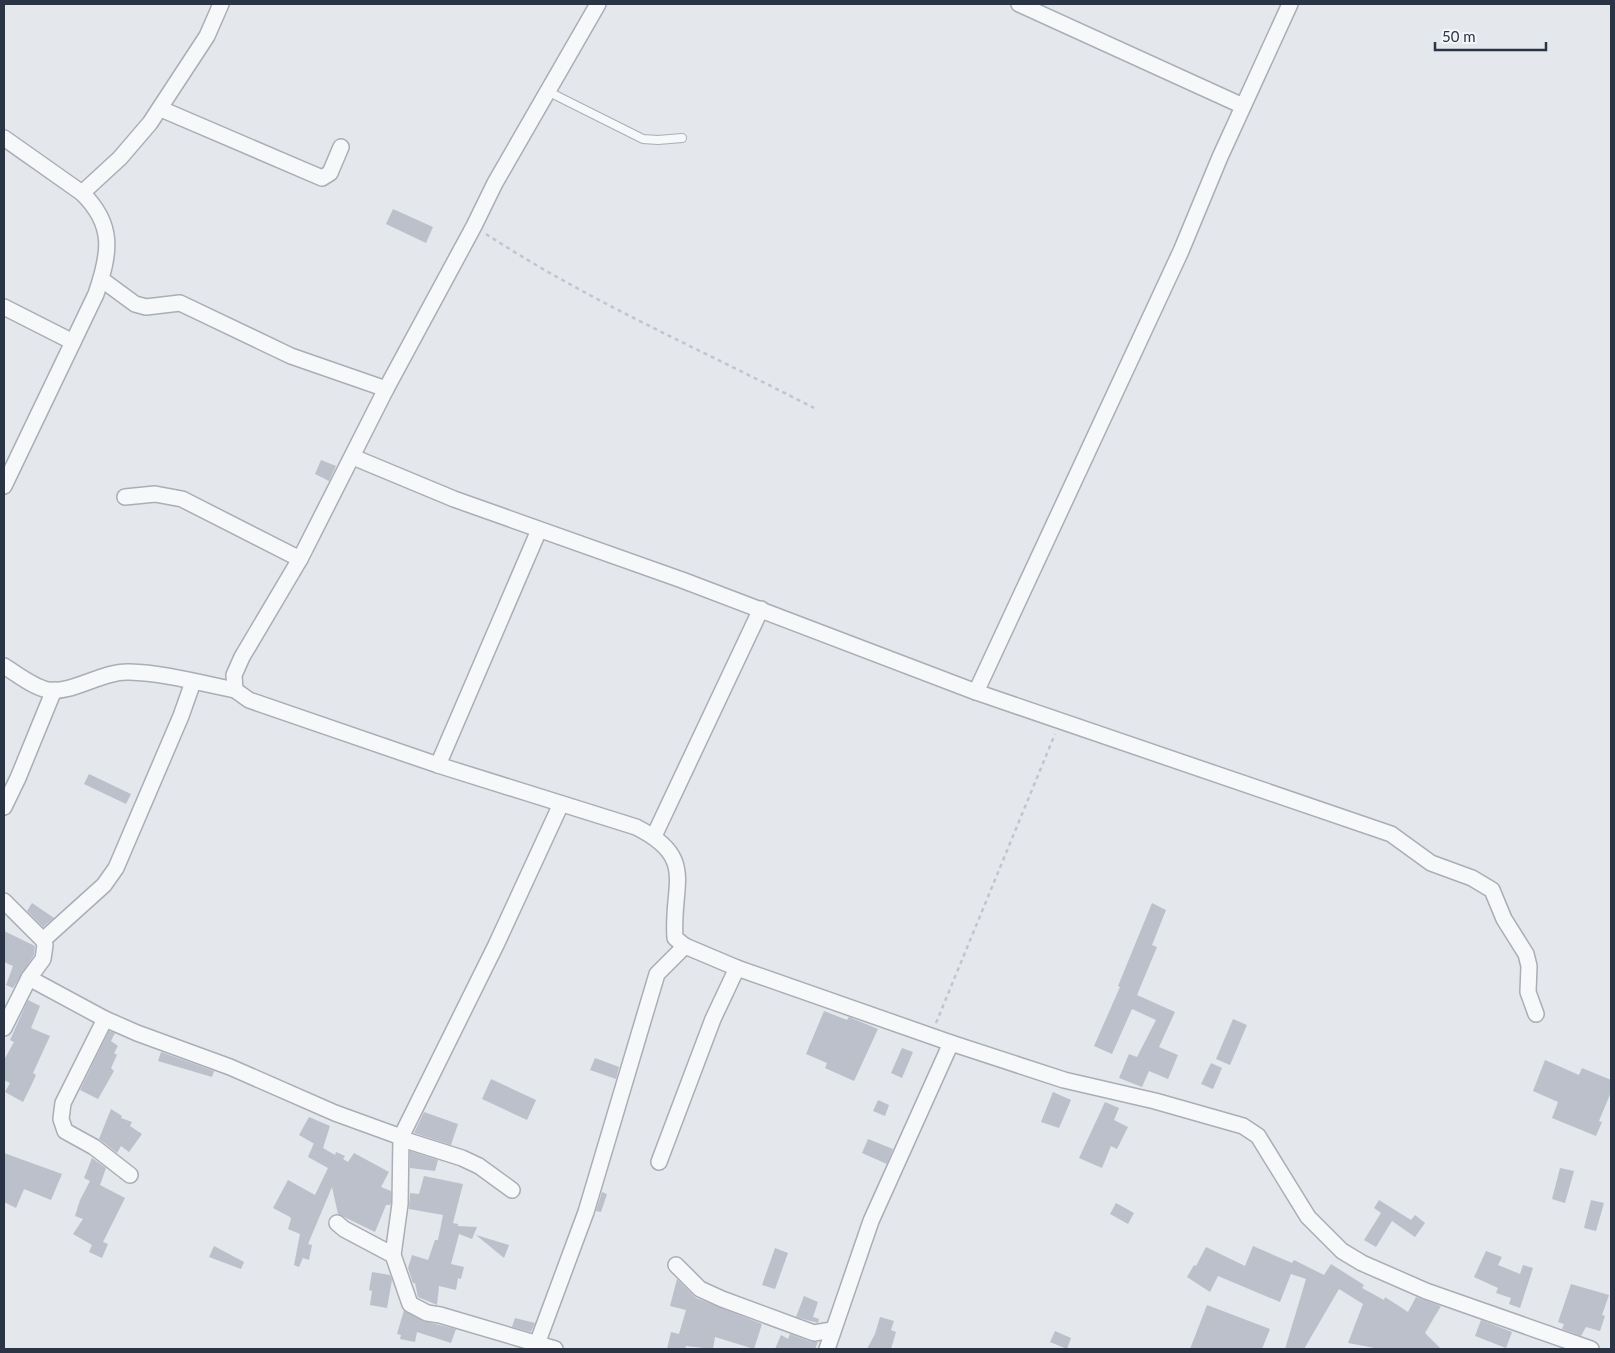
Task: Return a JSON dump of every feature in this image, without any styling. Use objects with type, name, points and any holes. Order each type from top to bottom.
[{"type":"street","points":[[82,192],[120,158],[161,109],[212,26],[222,4]]},
{"type":"street","points":[[235,690],[233,683],[236,668],[300,559],[386,389],[474,226],[495,183],[598,4]]},
{"type":"street","points":[[1019,4],[1243,106]]},
{"type":"street","points":[[976,692],[1181,251],[1243,106],[1290,4]]},
{"type":"street","points":[[161,109],[322,178],[330,173],[342,146]]},
{"type":"street","points":[[4,138],[82,192],[100,214],[104,224],[107,254],[101,279],[73,342],[4,483]]},
{"type":"street","points":[[101,279],[134,304],[146,307],[180,303],[291,356],[386,389]]},
{"type":"street","points":[[4,307],[73,342]]},
{"type":"street","points":[[353,457],[454,499],[761,609],[976,692],[1378,828],[1402,840],[1431,862],[1486,885],[1492,890],[1504,919],[1526,954],[1528,992],[1536,1014]]},
{"type":"street","points":[[125,497],[155,494],[182,499],[300,559]]},
{"type":"street","points":[[438,765],[539,530]]},
{"type":"street","points":[[654,836],[761,609]]},
{"type":"street","points":[[4,666],[41,688],[54,690],[104,675],[127,672],[235,690],[249,700],[438,765],[636,827],[654,836],[673,855],[677,869],[675,938],[685,946],[737,968],[951,1043],[1064,1080],[1155,1101],[1250,1130],[1265,1145],[1308,1217],[1342,1251],[1362,1263],[1426,1291],[1591,1349]]},
{"type":"street","points":[[43,940],[104,885],[116,868],[178,725],[193,682]]},
{"type":"street","points":[[4,807],[54,690]]},
{"type":"street","points":[[555,1349],[440,1314],[427,1313],[410,1304],[393,1255],[400,1204],[401,1138],[496,945],[561,804]]},
{"type":"street","points":[[4,901],[43,940],[45,945],[43,959],[29,978],[6,1017]]},
{"type":"street","points":[[537,1344],[586,1212],[657,974],[685,946]]},
{"type":"street","points":[[660,1162],[713,1019],[737,968]]},
{"type":"street","points":[[29,978],[105,1019],[230,1066],[335,1113],[401,1138],[462,1158],[479,1166],[512,1190]]},
{"type":"street","points":[[105,1019],[63,1103],[61,1119],[65,1131],[94,1148],[130,1174]]},
{"type":"street","points":[[827,1349],[871,1221],[951,1043]]},
{"type":"street","points":[[337,1223],[344,1229],[393,1255]]},
{"type":"street","points":[[676,1265],[700,1289],[722,1299],[814,1333],[832,1330]]},
{"type":"lane","points":[[547,91],[643,139],[682,138]]},
{"type":"path","points":[[474,226],[540,269],[590,297],[814,408]]},
{"type":"path","points":[[932,1035],[990,885],[1060,721]]},
{"type":"building","points":[[393,209],[433,227],[426,243],[386,224]]},
{"type":"building","points":[[321,460],[336,466],[329,481],[315,474]]},
{"type":"building","points":[[89,774],[131,794],[126,804],[84,784]]},
{"type":"building","points":[[32,903],[54,918],[43,927],[27,911]]},
{"type":"building","points":[[1152,903],[1166,910],[1152,945],[1157,947],[1137,995],[1175,1012],[1159,1047],[1178,1055],[1168,1079],[1149,1071],[1142,1087],[1119,1078],[1129,1054],[1137,1057],[1156,1020],[1132,1009],[1112,1054],[1094,1046],[1120,987],[1118,986]]},
{"type":"building","points":[[4,931],[35,946],[34,955],[13,988],[6,985],[13,966],[4,962]]},
{"type":"building","points":[[28,1000],[40,1006],[31,1028],[50,1036],[33,1073],[36,1075],[23,1102],[5,1092],[10,1083],[4,1080],[4,1060],[14,1042],[10,1040]]},
{"type":"building","points":[[824,1011],[847,1020],[849,1017],[878,1029],[854,1081],[825,1068],[827,1063],[806,1054]]},
{"type":"building","points":[[1233,1019],[1247,1025],[1230,1065],[1216,1059]]},
{"type":"building","points":[[109,1031],[115,1033],[111,1041],[118,1046],[114,1053],[117,1055],[111,1068],[114,1071],[98,1099],[80,1090]]},
{"type":"building","points":[[902,1048],[913,1052],[902,1078],[891,1073]]},
{"type":"building","points":[[161,1052],[214,1071],[212,1077],[158,1061]]},
{"type":"building","points":[[595,1058],[619,1067],[616,1079],[590,1070]]},
{"type":"building","points":[[1545,1060],[1579,1075],[1582,1068],[1611,1080],[1611,1092],[1599,1121],[1602,1122],[1596,1136],[1552,1118],[1558,1102],[1533,1091]]},
{"type":"building","points":[[1211,1063],[1222,1068],[1213,1089],[1201,1084]]},
{"type":"building","points":[[491,1079],[536,1100],[527,1120],[482,1099]]},
{"type":"building","points":[[1053,1092],[1071,1100],[1059,1128],[1041,1122]]},
{"type":"building","points":[[878,1100],[889,1105],[885,1116],[873,1111]]},
{"type":"building","points":[[1105,1102],[1119,1108],[1114,1120],[1128,1127],[1117,1149],[1111,1146],[1102,1168],[1079,1158]]},
{"type":"building","points":[[111,1109],[122,1116],[121,1118],[132,1122],[130,1126],[142,1134],[129,1152],[121,1146],[117,1153],[99,1139]]},
{"type":"building","points":[[424,1112],[458,1124],[451,1145],[414,1133]]},
{"type":"building","points":[[309,1117],[330,1126],[323,1148],[335,1155],[336,1152],[345,1156],[343,1159],[348,1162],[354,1153],[389,1172],[381,1187],[391,1191],[391,1203],[386,1205],[375,1232],[338,1214],[332,1187],[308,1244],[312,1245],[309,1260],[303,1258],[299,1267],[294,1265],[300,1234],[288,1229],[290,1217],[273,1208],[288,1180],[315,1195],[328,1168],[308,1157],[314,1144],[299,1135]]},
{"type":"building","points":[[868,1139],[893,1149],[887,1164],[862,1153]]},
{"type":"building","points":[[410,1151],[438,1160],[435,1171],[410,1168]]},
{"type":"building","points":[[4,1153],[62,1174],[51,1200],[24,1189],[16,1208],[4,1202]]},
{"type":"building","points":[[92,1158],[106,1168],[100,1185],[125,1198],[103,1242],[108,1244],[102,1258],[89,1252],[92,1245],[73,1234],[83,1219],[75,1216],[80,1200],[90,1181],[84,1178]]},
{"type":"building","points":[[1560,1168],[1574,1171],[1565,1203],[1552,1199]]},
{"type":"building","points":[[424,1176],[463,1184],[453,1223],[458,1224],[458,1226],[477,1227],[472,1239],[459,1234],[451,1264],[464,1267],[461,1279],[458,1278],[456,1290],[439,1286],[437,1305],[418,1297],[415,1283],[413,1283],[408,1268],[412,1255],[428,1260],[435,1240],[438,1240],[443,1215],[409,1209],[410,1193],[419,1194]]},
{"type":"building","points":[[602,1192],[607,1194],[601,1212],[596,1211]]},
{"type":"building","points":[[1379,1200],[1411,1220],[1415,1215],[1425,1223],[1415,1237],[1392,1221],[1376,1247],[1364,1240],[1381,1213],[1374,1208]]},
{"type":"building","points":[[1591,1200],[1604,1203],[1596,1231],[1584,1228]]},
{"type":"building","points":[[1116,1203],[1134,1213],[1128,1224],[1110,1214]]},
{"type":"building","points":[[476,1235],[509,1245],[504,1258]]},
{"type":"building","points":[[214,1246],[244,1262],[241,1269],[209,1257]]},
{"type":"building","points":[[1253,1246],[1292,1263],[1294,1260],[1324,1275],[1331,1264],[1364,1285],[1362,1288],[1384,1300],[1385,1297],[1408,1312],[1416,1297],[1441,1306],[1425,1333],[1441,1349],[1380,1349],[1348,1343],[1363,1304],[1339,1289],[1304,1349],[1285,1349],[1306,1279],[1291,1274],[1280,1302],[1218,1276],[1210,1292],[1187,1277],[1194,1265],[1196,1266],[1206,1247],[1245,1266]]},
{"type":"building","points":[[775,1248],[788,1253],[775,1289],[762,1285]]},
{"type":"building","points":[[1486,1251],[1502,1257],[1498,1265],[1520,1274],[1523,1265],[1533,1268],[1520,1308],[1509,1304],[1511,1298],[1496,1293],[1498,1288],[1474,1277]]},
{"type":"building","points":[[372,1272],[390,1275],[392,1280],[387,1308],[370,1305],[372,1291],[369,1290]]},
{"type":"building","points":[[677,1279],[696,1298],[762,1324],[754,1349],[715,1337],[713,1349],[686,1346],[685,1349],[667,1349],[671,1332],[679,1334],[686,1310],[670,1306]]},
{"type":"building","points":[[1571,1284],[1609,1295],[1602,1315],[1605,1316],[1600,1331],[1586,1327],[1581,1336],[1562,1329],[1564,1324],[1558,1322]]},
{"type":"building","points":[[804,1296],[818,1302],[813,1317],[819,1319],[818,1323],[796,1317]]},
{"type":"building","points":[[1207,1305],[1270,1329],[1262,1349],[1190,1349]]},
{"type":"building","points":[[404,1310],[423,1321],[456,1329],[451,1343],[417,1332],[415,1342],[400,1339],[401,1335],[397,1334]]},
{"type":"building","points":[[880,1317],[894,1321],[891,1330],[896,1332],[891,1349],[867,1349],[875,1334]]},
{"type":"building","points":[[515,1318],[535,1323],[531,1332],[512,1327]]},
{"type":"building","points":[[1481,1320],[1512,1332],[1506,1348],[1475,1336]]},
{"type":"building","points":[[1055,1331],[1071,1338],[1067,1349],[1050,1342]]},
{"type":"building","points":[[790,1334],[811,1342],[818,1342],[815,1349],[775,1349],[781,1335],[788,1339]]}]
